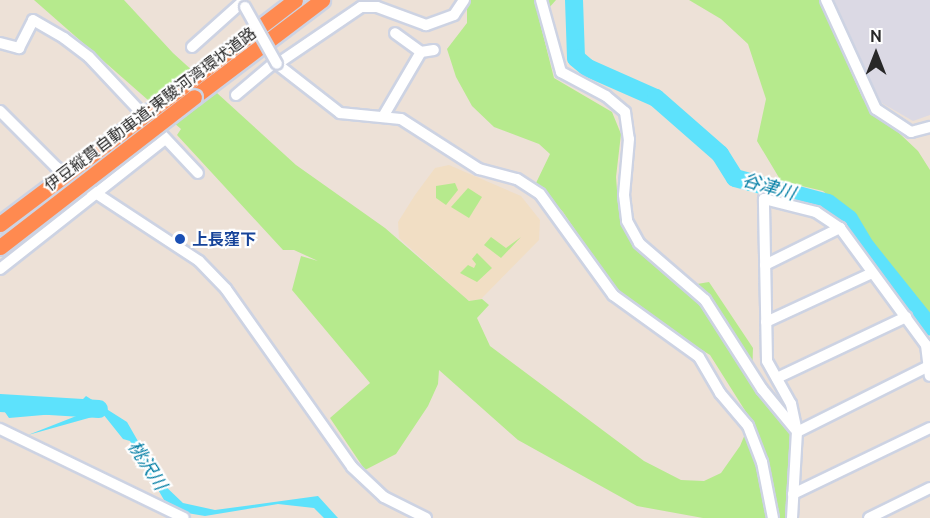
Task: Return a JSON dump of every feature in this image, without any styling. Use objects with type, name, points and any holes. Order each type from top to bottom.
[{"type":"highway","name":"伊豆縦貫自動車道;東駿河湾環状道路","points":[[0,224],[295,0]]},
{"type":"highway","name":"伊豆縦貫自動車道;東駿河湾環状道路","points":[[0,246],[322,0]]},
{"type":"street","points":[[236,94],[276,63],[361,7],[377,7],[426,25],[454,15],[464,0]]},
{"type":"street","points":[[541,0],[561,72],[606,96],[625,112],[628,139],[624,195],[627,221],[639,243],[705,300],[762,388],[797,432]]},
{"type":"street","points":[[825,0],[876,109],[910,132],[930,127]]},
{"type":"street","points":[[192,47],[241,3],[276,63],[340,113],[384,115],[401,119],[479,169],[518,179],[540,194],[613,295],[699,357],[720,393],[748,426],[762,462],[772,518]]},
{"type":"street","points":[[0,43],[19,48],[33,20],[46,27],[89,57],[198,173]]},
{"type":"street","points":[[394,33],[421,52],[434,50]]},
{"type":"street","points":[[384,115],[421,52]]},
{"type":"street","points":[[0,111],[56,167],[181,246],[217,278],[352,467],[384,496],[426,518]]},
{"type":"street","points":[[0,269],[165,139]]},
{"type":"street","points":[[792,518],[797,432],[791,404],[767,361],[764,199],[816,212],[840,228],[870,274],[926,345],[929,371],[797,432]]},
{"type":"street","points":[[765,265],[840,228]]},
{"type":"street","points":[[766,322],[870,274]]},
{"type":"street","points":[[777,378],[906,317]]},
{"type":"street","points":[[793,494],[930,428]]},
{"type":"street","points":[[0,429],[184,518]]},
{"type":"street","points":[[869,518],[930,488]]},
{"type":"shaded area","points":[[834,0],[930,0],[930,115],[913,121],[880,102]]},
{"type":"shaded area","points":[[449,165],[521,196],[540,220],[539,240],[481,299],[470,301],[464,297],[399,238],[398,222],[415,195],[435,168]]},
{"type":"green space","points":[[34,0],[124,0],[173,53],[296,165],[385,228],[469,301],[482,299],[489,305],[477,318],[490,346],[644,461],[681,480],[704,481],[721,473],[740,446],[751,420],[710,355],[648,317],[614,288],[563,212],[536,183],[550,154],[539,144],[494,127],[472,106],[456,77],[447,49],[467,23],[467,0],[556,0],[539,19],[554,78],[612,112],[621,134],[616,177],[618,204],[635,247],[679,287],[709,282],[753,348],[752,378],[792,436],[787,518],[703,518],[637,506],[518,440],[439,370],[438,384],[428,406],[396,454],[365,470],[330,418],[370,383],[292,290],[301,256],[318,261],[294,250],[283,250],[177,135],[181,129]]},
{"type":"green space","points":[[689,0],[819,0],[863,99],[918,151],[930,170],[930,320],[852,215],[823,191],[781,181],[757,141],[766,99],[748,44],[721,19]]},
{"type":"green space","points":[[455,183],[458,190],[446,205],[436,198],[436,186]]},
{"type":"green space","points":[[468,188],[482,197],[469,218],[451,207]]},
{"type":"green space","points":[[491,237],[506,248],[521,237],[501,258],[484,245]]},
{"type":"green space","points":[[477,253],[492,268],[477,282],[460,273],[468,265],[474,268],[476,264],[472,259]]},
{"type":"water","points":[[86,396],[127,422],[162,483],[183,503],[215,510],[318,496],[338,518],[324,518],[314,508],[278,504],[205,516],[187,513],[164,500],[130,441],[123,439],[103,414],[28,435],[89,411],[9,418],[0,405],[0,400],[9,409],[57,409],[76,406]]},
{"type":"waterway","name":"谷津川","points":[[574,0],[576,58],[588,68],[656,98],[720,154],[735,178],[828,203],[849,219],[866,247],[930,327]]},
{"type":"waterway","name":"桃沢川","points":[[0,403],[99,409]]},
{"type":"place","name":"上長窪下","points":[[180,239]]}]
